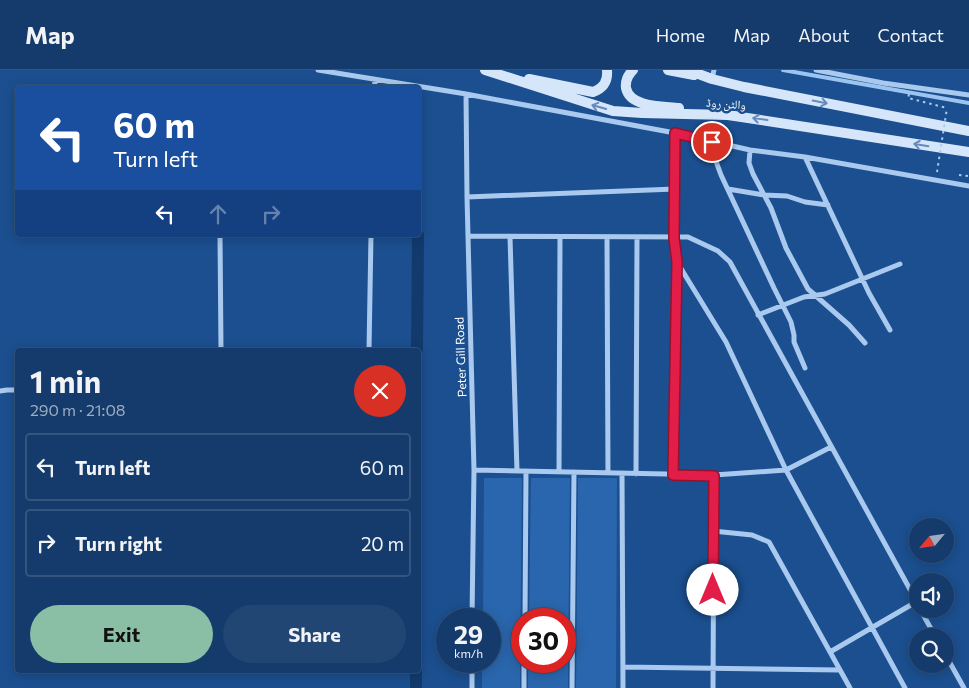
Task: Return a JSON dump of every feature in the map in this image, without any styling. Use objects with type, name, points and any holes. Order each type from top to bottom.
[{"type":"main road","name":"والٹن روڈ","points":[[485,70],[613,111],[722,115],[758,119],[969,152]]},
{"type":"main road","points":[[489,70],[593,92],[603,87],[606,81],[607,70]]},
{"type":"main road","points":[[633,70],[626,79],[626,86],[632,98],[641,102],[722,115]]},
{"type":"main road","points":[[668,70],[713,74]]},
{"type":"main road","name":"والٹن روڈ","points":[[688,70],[713,74],[744,87],[969,131]]},
{"type":"street","points":[[318,70],[407,85]]},
{"type":"street","points":[[816,70],[883,83],[969,95]]},
{"type":"street","points":[[374,80],[375,85]]},
{"type":"street","points":[[421,87],[675,133],[750,150],[805,157],[969,186]]},
{"type":"street","name":"Peter Gill Road","points":[[466,94],[474,470],[472,608]]},
{"type":"street","points":[[673,475],[677,262],[674,238],[675,133]]},
{"type":"street","points":[[712,142],[714,156],[728,189],[791,322],[794,342],[805,368]]},
{"type":"street","points":[[750,150],[749,163],[753,174],[771,208],[786,248],[808,289],[849,325],[865,343]]},
{"type":"street","points":[[805,157],[862,280],[890,330]]},
{"type":"street","points":[[467,198],[674,189]]},
{"type":"street","points":[[728,189],[764,195],[787,196],[805,202],[828,205]]},
{"type":"street","points":[[468,236],[560,238],[688,237],[718,251],[730,262],[909,588]]},
{"type":"street","points":[[220,237],[221,348]]},
{"type":"street","points":[[369,348],[371,237]]},
{"type":"street","points":[[510,237],[517,471]]},
{"type":"street","points":[[559,472],[560,238]]},
{"type":"street","points":[[608,238],[608,473]]},
{"type":"street","points":[[636,474],[637,238]]},
{"type":"street","points":[[677,262],[726,342],[786,470],[905,688]]},
{"type":"street","points":[[758,315],[782,304],[825,294],[900,264]]},
{"type":"street","points":[[0,391],[15,390]]},
{"type":"street","points":[[474,470],[714,476],[786,470],[831,447]]},
{"type":"street","points":[[525,608],[526,471]]},
{"type":"street","points":[[572,688],[574,472]]},
{"type":"street","points":[[622,473],[623,688]]},
{"type":"street","points":[[713,688],[714,476]]},
{"type":"street","points":[[713,531],[752,535],[769,542],[850,688]]},
{"type":"street","points":[[830,652],[909,608]]},
{"type":"street","points":[[622,666],[840,670]]},
{"type":"street","points":[[954,670],[964,688]]},
{"type":"street","points":[[472,673],[472,688]]},
{"type":"street","points":[[524,673],[524,688]]},
{"type":"path","points":[[908,98],[947,108],[937,172]]},
{"type":"building","points":[[484,478],[522,478],[521,608],[511,608],[511,673],[520,673],[520,688],[482,688],[482,673],[501,673],[501,608],[483,608]]},
{"type":"building","points":[[531,478],[570,478],[569,608],[529,608]]},
{"type":"building","points":[[578,478],[617,478],[616,688],[576,688]]},
{"type":"building","points":[[528,673],[568,673],[568,688],[528,688]]},
{"type":"waterway","points":[[783,70],[969,103]]},
{"type":"waterway","points":[[417,348],[418,237]]},
{"type":"waterway","points":[[416,673],[416,688]]},
{"type":"route","points":[[712,142],[675,133],[674,238],[677,262],[673,475],[714,476],[713,590]]}]
